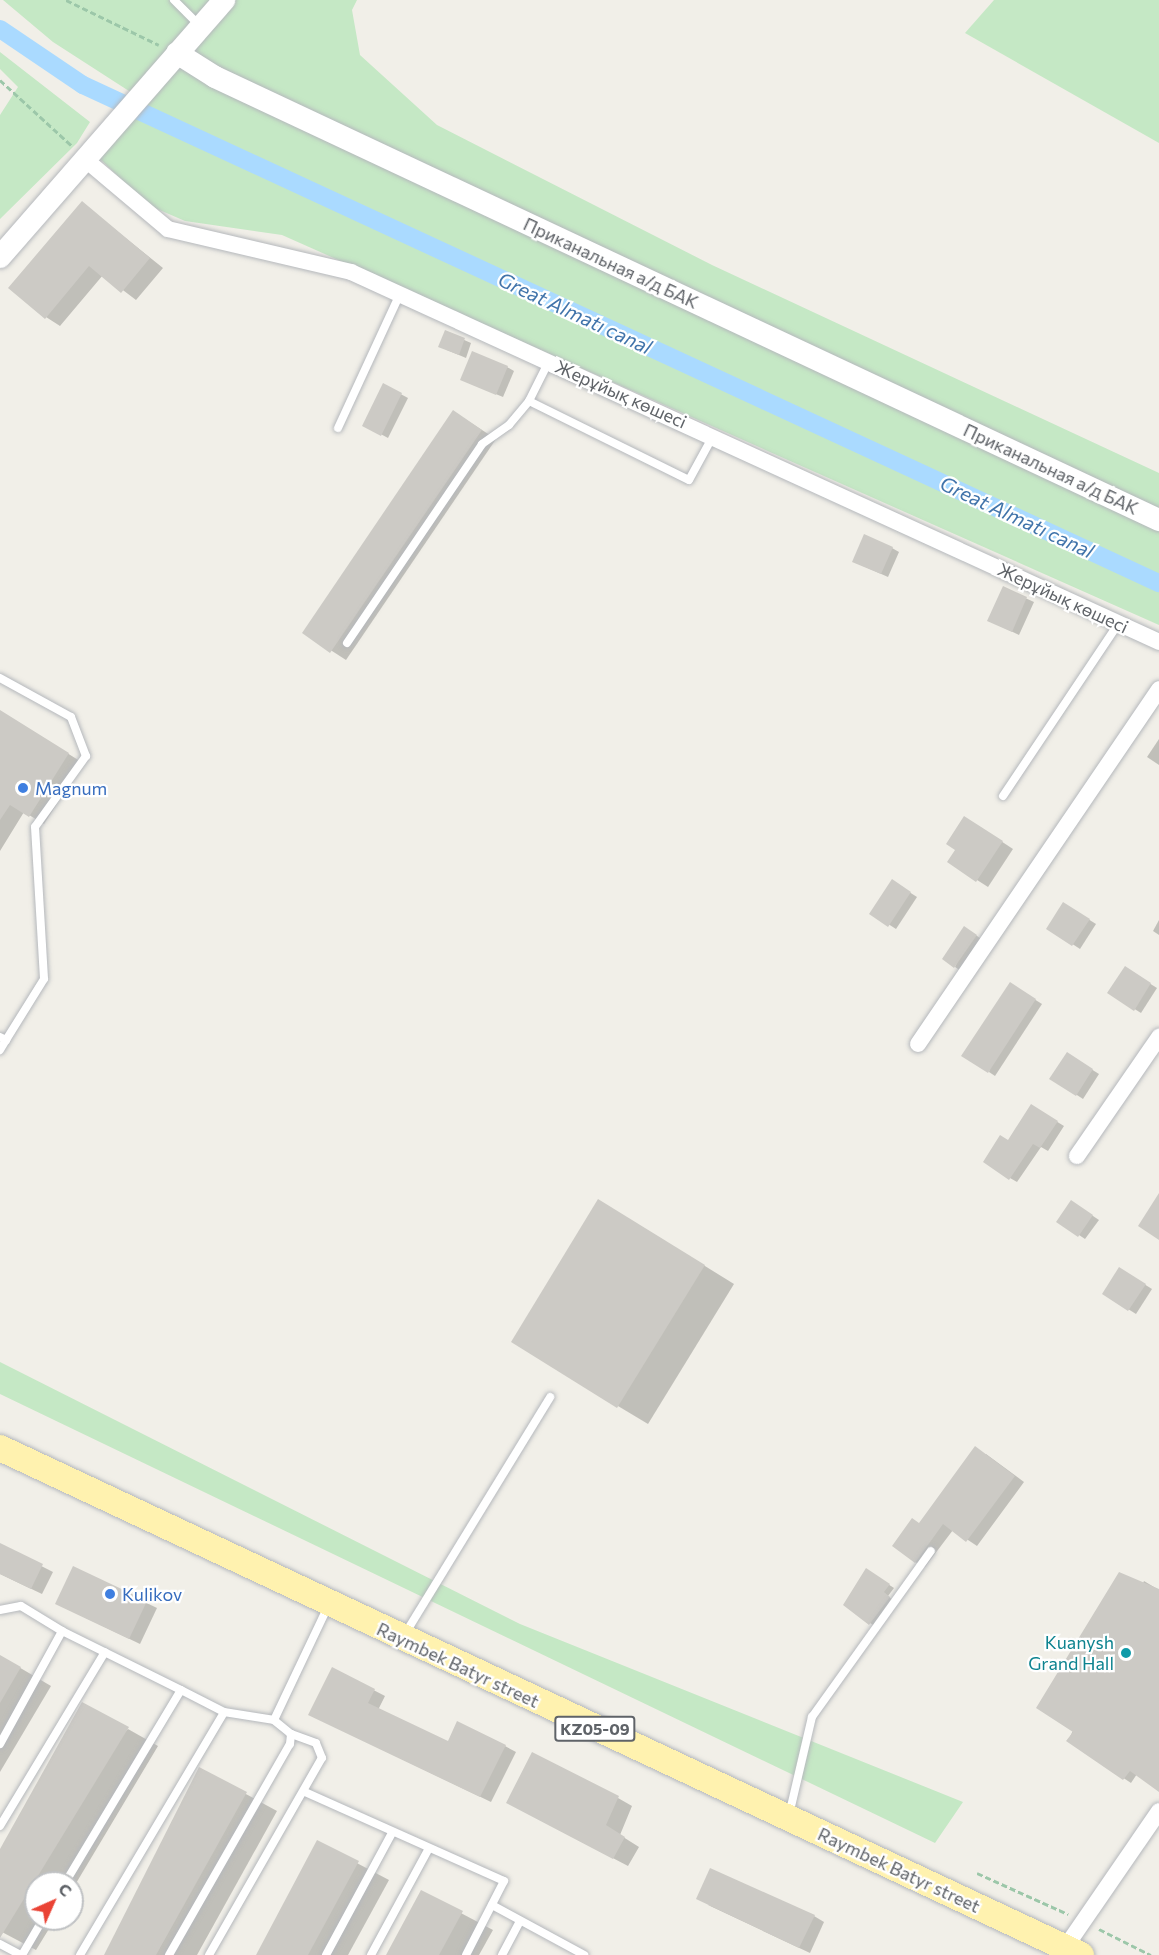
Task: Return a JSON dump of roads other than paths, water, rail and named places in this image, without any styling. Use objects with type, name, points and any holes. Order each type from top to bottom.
[{"type":"main road","name":"Raymbek Batyr street","points":[[0,1448],[402,1639],[1073,1951]]},
{"type":"street","points":[[1,255],[86,160],[145,87],[202,28],[224,0]]},
{"type":"street","name":"Приканальная а/д БАК","points":[[177,52],[225,82],[1159,520]]},
{"type":"street","name":"Жерұйық көшесі","points":[[86,160],[168,229],[351,272],[1159,642]]},
{"type":"street","points":[[918,1044],[1159,689]]},
{"type":"street","points":[[1077,1156],[1159,1037]]},
{"type":"street","points":[[1073,1951],[1083,1921],[1159,1812]]},
{"type":"lane","points":[[174,0],[202,28]]},
{"type":"lane","points":[[338,428],[400,294]]},
{"type":"lane","points":[[347,643],[482,444],[509,425],[529,401],[549,361]]},
{"type":"lane","points":[[529,401],[689,480],[713,436]]},
{"type":"lane","points":[[1003,796],[1118,624]]},
{"type":"lane","points":[[0,678],[71,717],[86,756],[35,827],[44,979],[3,1038],[0,1050]]},
{"type":"lane","points":[[402,1639],[550,1397]]},
{"type":"lane","points":[[788,1818],[812,1717],[931,1551]]},
{"type":"lane","points":[[274,1720],[329,1604]]},
{"type":"lane","points":[[0,1610],[21,1606],[62,1631],[224,1712],[274,1720],[291,1734],[320,1749],[322,1758],[305,1792],[209,1955]]},
{"type":"lane","points":[[0,1744],[62,1631]]},
{"type":"lane","points":[[0,1826],[105,1652]]},
{"type":"lane","points":[[72,1871],[182,1690]]},
{"type":"lane","points":[[80,1955],[224,1712]]},
{"type":"lane","points":[[169,1955],[285,1755],[291,1734]]},
{"type":"lane","points":[[305,1792],[428,1850],[504,1881],[466,1955]]},
{"type":"lane","points":[[326,1955],[392,1833]]},
{"type":"lane","points":[[371,1955],[428,1850]]},
{"type":"lane","points":[[492,1905],[584,1955]]},
{"type":"lane","points":[[502,1955],[520,1921]]},
{"type":"lane","points":[[0,1944],[21,1955],[36,1931]]},
{"type":"waterway","name":"Great Almatı canal","points":[[0,29],[83,85],[1159,583]]},
{"type":"place","name":"Magnum","points":[[23,788]]},
{"type":"place","name":"Kulikov","points":[[110,1594]]},
{"type":"place","name":"Kuanysh Grand Hall","points":[[1126,1653]]}]
